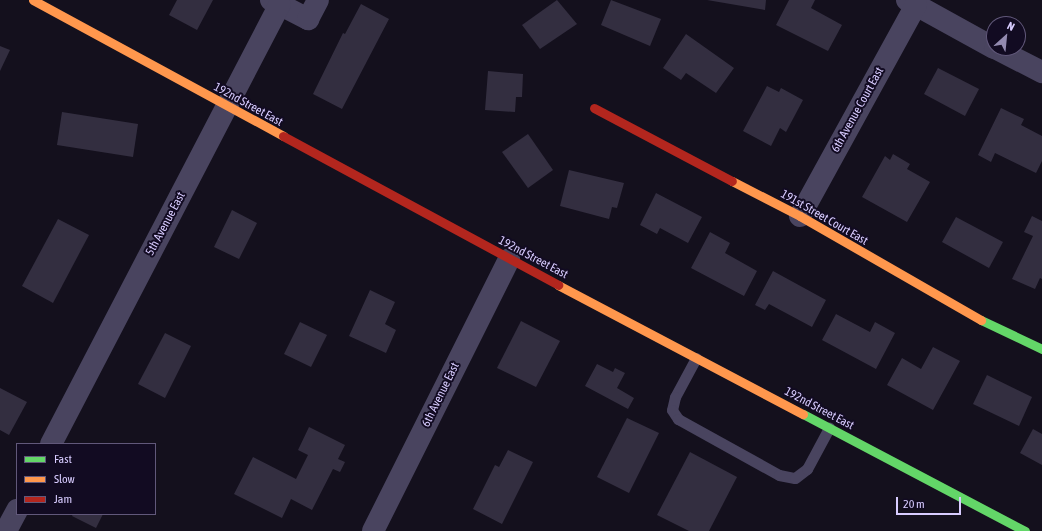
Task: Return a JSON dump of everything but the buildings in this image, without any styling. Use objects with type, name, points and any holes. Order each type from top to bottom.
[{"type":"street","name":"192nd Street East","points":[[33,0],[227,107],[509,259],[1025,531]]},
{"type":"street","name":"5th Avenue East","points":[[52,443],[227,107],[276,2],[308,19],[318,0]]},
{"type":"street","points":[[912,3],[986,44]]},
{"type":"street","name":"6th Avenue Court East","points":[[800,216],[912,3]]},
{"type":"street","points":[[1010,56],[1042,72]]},
{"type":"street","name":"191st Street Court East","points":[[594,108],[800,216],[969,313],[1042,349]]},
{"type":"street","name":"6th Avenue East","points":[[373,531],[509,259]]},
{"type":"street","points":[[6,531],[16,512]]},
{"type":"lane","points":[[696,358],[675,397],[672,410],[678,420],[780,475],[795,478],[807,469],[829,428]]},
{"type":"traffic: fast","points":[[981,320],[1042,349]]},
{"type":"traffic: fast","points":[[803,414],[1025,531]]},
{"type":"traffic: slow","points":[[33,0],[283,136]]},
{"type":"traffic: slow","points":[[732,181],[800,216],[981,320]]},
{"type":"traffic: slow","points":[[558,285],[803,414]]},
{"type":"traffic: jam","points":[[594,108],[732,181]]},
{"type":"traffic: jam","points":[[283,136],[558,285]]}]
